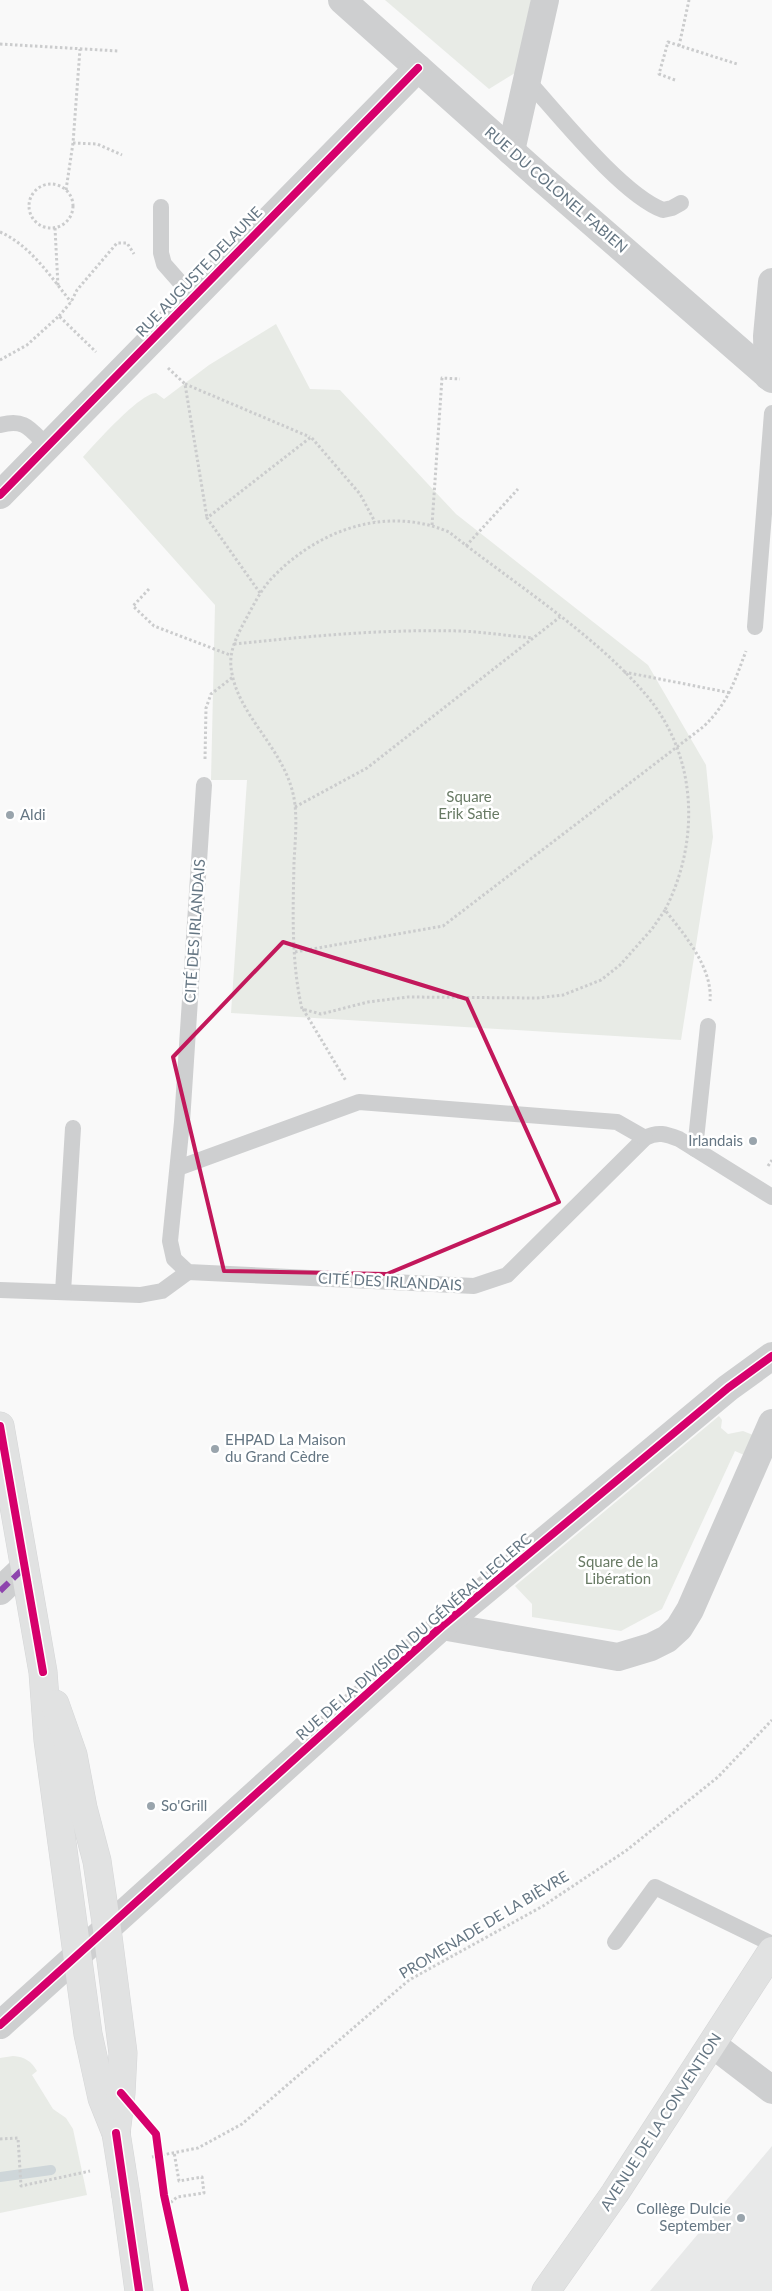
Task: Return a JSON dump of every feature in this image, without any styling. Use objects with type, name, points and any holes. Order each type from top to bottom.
[{"type":"main road","points":[[0,1426],[44,1672],[48,1740],[88,2034],[102,2098],[116,2133],[139,2291]]},
{"type":"main road","points":[[44,1672],[73,1755],[96,1861],[107,1929],[123,2053],[121,2094],[116,2133]]},
{"type":"main road","name":"AVENUE DE LA CONVENTION","points":[[546,2291],[615,2193],[772,1951]]},
{"type":"street","name":"RUE DU COLONEL FABIEN","points":[[342,0],[511,151],[770,377]]},
{"type":"street","points":[[511,151],[545,0]]},
{"type":"street","name":"RUE AUGUSTE DELAUNE","points":[[0,494],[418,68]]},
{"type":"street","points":[[770,377],[767,336],[772,282]]},
{"type":"street","name":"RUE DE LA DIVISION DU GÉNÉRAL LECLERC","points":[[78,1956],[442,1626],[728,1388],[772,1358]]},
{"type":"street","name":"RUE DE LA DIVISION DU GÉNÉRAL LECLERC","points":[[442,1626],[618,1657],[651,1648],[667,1639],[679,1628],[690,1610],[772,1423]]},
{"type":"street","points":[[0,1591],[24,1568]]},
{"type":"street","points":[[0,2026],[78,1956]]},
{"type":"street","points":[[712,2044],[772,2090]]},
{"type":"lane","points":[[527,80],[604,163],[644,200],[663,210],[672,208],[680,203]]},
{"type":"lane","points":[[161,206],[161,253],[164,264],[193,297]]},
{"type":"lane","points":[[755,627],[772,413]]},
{"type":"lane","points":[[0,425],[12,421],[25,424],[47,446]]},
{"type":"lane","name":"CITÉ DES IRLANDAIS","points":[[204,785],[178,1168],[170,1242],[174,1259],[188,1272],[474,1286],[507,1275],[645,1138]]},
{"type":"lane","points":[[695,1149],[708,1026]]},
{"type":"lane","points":[[178,1168],[359,1102],[617,1122],[645,1138],[655,1133],[666,1134],[695,1149],[772,1197]]},
{"type":"lane","points":[[63,1292],[73,1128]]},
{"type":"lane","points":[[0,1290],[140,1295],[162,1291],[188,1272]]},
{"type":"lane","points":[[615,1942],[655,1887],[772,1944]]},
{"type":"path","points":[[679,46],[689,0]]},
{"type":"path","points":[[675,80],[659,74],[668,42],[737,64]]},
{"type":"path","points":[[0,44],[118,51]]},
{"type":"path","points":[[66,190],[73,143],[80,49]]},
{"type":"path","points":[[73,143],[97,144],[122,155]]},
{"type":"path","points":[[54,184],[66,190],[73,200],[72,212],[66,223],[55,228],[48,228],[36,222],[32,216],[30,203],[32,197],[41,187],[54,184]]},
{"type":"path","points":[[55,228],[58,287]]},
{"type":"path","points":[[0,232],[10,236],[37,260],[70,302]]},
{"type":"path","points":[[0,360],[27,345],[59,316],[77,290],[117,243],[127,242],[137,257]]},
{"type":"path","points":[[59,316],[96,352]]},
{"type":"path","points":[[165,365],[185,384],[311,437],[360,494],[375,522]]},
{"type":"path","points":[[432,525],[442,378],[460,379]]},
{"type":"path","points":[[185,384],[207,518],[260,593]]},
{"type":"path","points":[[207,518],[311,437]]},
{"type":"path","points":[[466,546],[518,489]]},
{"type":"path","points":[[302,1009],[321,1014],[368,1002],[408,997],[537,998],[563,994],[601,980],[620,965],[652,929],[665,910],[682,870],[688,834],[688,788],[683,764],[676,747],[648,698],[595,644],[449,532],[432,525],[408,520],[375,522],[325,539],[308,549],[287,564],[260,593],[230,655],[233,677],[242,700],[280,758],[291,782],[296,807],[293,909],[296,982],[302,1009],[359,1102]]},
{"type":"path","points":[[149,590],[133,606],[154,626],[230,655]]},
{"type":"path","points":[[296,807],[367,768],[560,617]]},
{"type":"path","points":[[295,952],[443,926],[703,728],[716,714],[730,692],[755,627]]},
{"type":"path","points":[[234,644],[324,634],[388,632],[462,631],[534,638]]},
{"type":"path","points":[[624,672],[730,692]]},
{"type":"path","points":[[204,785],[206,708],[211,694],[233,677]]},
{"type":"path","points":[[665,910],[702,965],[711,990],[708,1026]]},
{"type":"path","points":[[156,2134],[164,2195],[185,2291]]},
{"type":"path","points":[[0,2139],[18,2138],[21,2186]]},
{"type":"highlighted area","points":[[283,942],[467,999],[559,1202],[387,1274],[224,1271],[173,1057]]},
{"type":"shaded area","name":"Collège Dulcie September","points":[[772,2146],[772,2291],[650,2291]]},
{"type":"green space","points":[[385,0],[531,0],[515,73],[489,89]]},
{"type":"green space","name":"Square Erik Satie","points":[[276,324],[310,389],[340,390],[456,514],[648,665],[706,765],[713,837],[681,1040],[231,1013],[247,780],[211,780],[215,605],[83,457],[118,420],[140,401],[156,393],[164,399],[209,365]]},
{"type":"green space","name":"Square de la Libération","points":[[719,1416],[722,1420],[721,1428],[728,1434],[743,1431],[753,1435],[744,1455],[735,1451],[662,1609],[621,1631],[532,1617],[532,1604],[515,1586]]},
{"type":"green space","points":[[13,2056],[27,2060],[37,2071],[32,2075],[53,2109],[66,2118],[73,2129],[87,2195],[0,2213],[0,2058]]},
{"type":"waterway","points":[[0,2177],[51,2170]]},
{"type":"marked path","points":[[0,1591],[24,1568]]},
{"type":"cycle path","points":[[0,495],[418,68]]},
{"type":"cycle path","points":[[0,2025],[442,1626],[728,1388],[772,1356]]},
{"type":"cycle path","points":[[0,1426],[43,1672]]},
{"type":"cycle path","points":[[121,2093],[156,2134],[164,2195],[185,2291]]},
{"type":"cycle path","points":[[116,2133],[139,2291]]},
{"type":"place","name":"Aldi","points":[[10,815]]},
{"type":"place","name":"Irlandais","points":[[753,1141]]},
{"type":"place","name":"EHPAD La Maison du Grand Cèdre","points":[[215,1449]]},
{"type":"place","name":"So'Grill","points":[[151,1806]]},
{"type":"place","name":"Collège Dulcie September","points":[[741,2218]]}]
